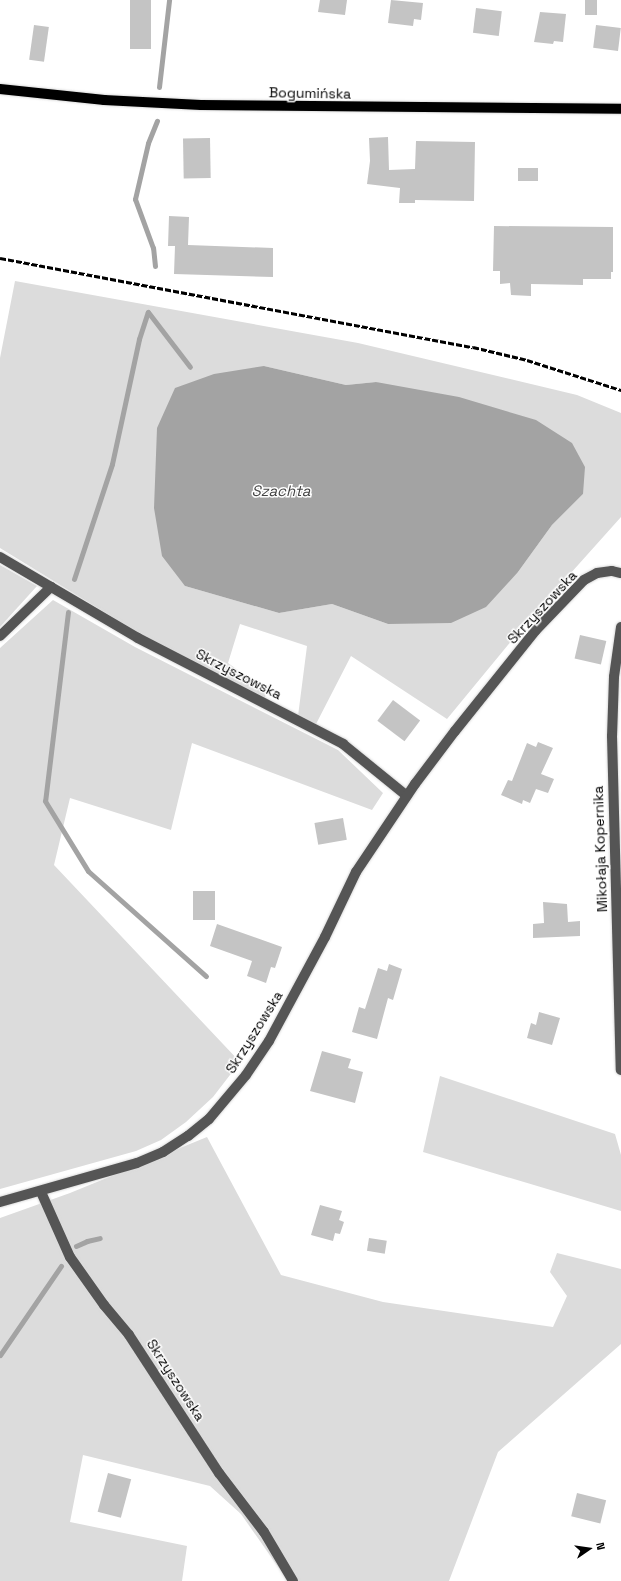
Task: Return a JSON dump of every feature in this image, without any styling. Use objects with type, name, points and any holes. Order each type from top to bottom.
[{"type":"main road","name":"Bogumińska","points":[[0,89],[104,100],[201,105],[621,109]]},
{"type":"street","name":"Skrzyszowska","points":[[0,557],[138,638],[343,744],[407,796]]},
{"type":"street","name":"Skrzyszowska","points":[[0,1202],[42,1192],[137,1163],[163,1152],[188,1136],[208,1119],[246,1075],[268,1041],[325,937],[356,872],[407,796],[455,731],[536,630],[584,580],[597,573],[612,572],[621,574]]},
{"type":"street","points":[[0,636],[51,587]]},
{"type":"street","name":"Mikołaja Kopernika","points":[[621,627],[614,683],[612,736],[621,1070]]},
{"type":"street","name":"Skrzyszowska","points":[[42,1192],[70,1257],[104,1305],[129,1335],[219,1473],[264,1532],[293,1581]]},
{"type":"shaded area","points":[[15,281],[358,343],[577,395],[621,413],[621,517],[527,622],[447,719],[351,656],[316,724],[298,716],[307,646],[240,624],[228,663],[266,690],[265,699],[140,634],[0,548],[0,358]],"holes":[[[264,366],[346,385],[376,382],[583,494],[552,525],[518,572],[388,624],[332,604],[279,613],[185,586]]]},
{"type":"shaded area","points":[[0,565],[37,586],[0,627]]},
{"type":"shaded area","points":[[53,600],[135,647],[338,750],[383,793],[372,810],[192,743],[171,830],[70,798],[54,865],[240,1062],[213,1097],[186,1122],[161,1140],[136,1151],[0,1189],[0,648]]},
{"type":"shaded area","points":[[440,1076],[615,1134],[621,1155],[621,1211],[423,1152]]},
{"type":"shaded area","points":[[207,1137],[281,1275],[383,1302],[553,1327],[567,1296],[550,1272],[557,1253],[621,1269],[621,1344],[498,1452],[449,1581],[288,1581],[241,1514],[210,1486],[83,1455],[70,1522],[187,1546],[182,1581],[0,1581],[0,1218],[70,1193]]},
{"type":"water","name":"Szachta","points":[[264,366],[346,385],[376,382],[459,397],[536,420],[572,443],[585,467],[583,494],[552,525],[518,572],[486,607],[451,623],[388,624],[332,604],[279,613],[185,586],[162,556],[154,508],[157,428],[175,388],[214,374]]},
{"type":"building","points":[[130,0],[151,0],[151,49],[130,49]]},
{"type":"building","points":[[320,0],[347,0],[345,15],[318,12]]},
{"type":"building","points":[[391,0],[423,3],[421,20],[414,19],[413,26],[388,23]]},
{"type":"building","points":[[585,0],[597,0],[597,15],[585,15]]},
{"type":"building","points":[[476,8],[502,11],[499,36],[473,33]]},
{"type":"building","points":[[540,12],[566,14],[563,42],[554,41],[553,44],[534,42]]},
{"type":"building","points":[[34,25],[49,27],[44,62],[29,60]]},
{"type":"building","points":[[596,25],[621,28],[618,51],[593,48]]},
{"type":"building","points":[[388,137],[389,170],[415,169],[416,141],[475,142],[474,201],[415,200],[415,203],[399,203],[400,188],[367,184],[370,161],[369,138]]},
{"type":"building","points":[[183,138],[210,138],[211,178],[184,178]]},
{"type":"building","points":[[518,168],[538,168],[538,181],[518,181]]},
{"type":"building","points":[[169,216],[189,217],[188,245],[273,248],[273,277],[174,274],[175,246],[168,246]]},
{"type":"building","points":[[494,226],[613,227],[613,272],[611,272],[611,279],[583,279],[583,285],[531,284],[531,296],[511,295],[510,283],[500,284],[500,271],[493,271]]},
{"type":"building","points":[[580,635],[606,641],[601,664],[575,658]]},
{"type":"building","points":[[393,700],[420,720],[405,741],[377,721]]},
{"type":"building","points":[[538,742],[553,748],[541,774],[554,779],[548,793],[536,789],[530,803],[523,800],[522,804],[501,795],[508,780],[512,781],[527,743],[536,747]]},
{"type":"building","points":[[343,818],[347,840],[318,845],[314,823]]},
{"type":"building","points":[[193,891],[215,891],[215,920],[193,920]]},
{"type":"building","points":[[543,902],[567,904],[568,922],[580,921],[580,936],[533,938],[533,924],[544,923]]},
{"type":"building","points":[[217,924],[282,947],[275,968],[271,967],[266,983],[247,976],[252,961],[210,946]]},
{"type":"building","points":[[389,964],[402,969],[393,1000],[388,998],[377,1039],[352,1032],[359,1007],[365,1009],[378,968],[387,971]]},
{"type":"building","points":[[539,1012],[560,1018],[552,1045],[527,1038],[531,1023],[536,1025]]},
{"type":"building","points":[[322,1051],[351,1059],[348,1068],[363,1072],[355,1103],[310,1091]]},
{"type":"building","points":[[320,1205],[342,1211],[339,1220],[344,1222],[340,1234],[335,1233],[333,1241],[311,1235]]},
{"type":"building","points":[[369,1238],[387,1241],[385,1254],[367,1251]]},
{"type":"building","points":[[108,1473],[131,1479],[121,1518],[98,1512]]},
{"type":"building","points":[[577,1493],[606,1500],[600,1524],[571,1516]]},
{"type":"waterway","points":[[159,87],[169,0]]},
{"type":"waterway","points":[[155,266],[153,248],[135,199],[148,143],[157,121]]},
{"type":"waterway","points":[[148,312],[190,367]]},
{"type":"waterway","points":[[74,579],[112,464],[139,339],[148,312]]},
{"type":"waterway","points":[[68,612],[45,801],[88,871],[206,976]]},
{"type":"waterway","points":[[76,1246],[87,1241],[100,1238]]},
{"type":"waterway","points":[[0,1355],[61,1266]]},
{"type":"railway","points":[[0,258],[473,347],[527,360],[621,390]]}]
